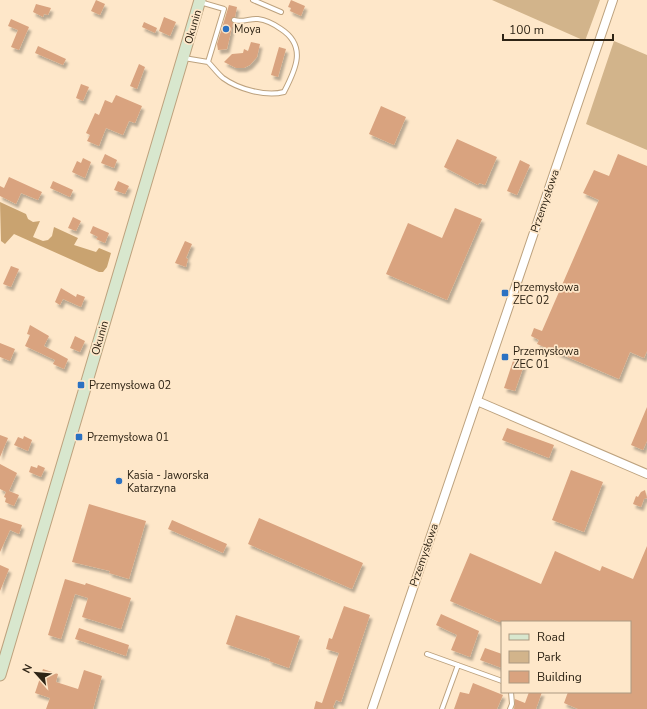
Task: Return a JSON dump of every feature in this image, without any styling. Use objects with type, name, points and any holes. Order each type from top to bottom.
[{"type":"main road","name":"Okunin","points":[[0,675],[200,1]]},
{"type":"street","name":"Przemysłowa","points":[[372,709],[613,0]]},
{"type":"street","points":[[477,401],[647,474]]},
{"type":"lane","points":[[253,0],[281,12]]},
{"type":"lane","points":[[200,1],[224,9],[223,17],[208,62]]},
{"type":"lane","points":[[184,58],[208,62],[223,78],[248,89],[276,94],[284,92],[298,54],[296,42],[286,32],[274,24],[260,19],[241,22],[234,20]]},
{"type":"lane","points":[[426,654],[501,681]]},
{"type":"lane","points":[[442,709],[458,665]]},
{"type":"lane","points":[[510,693],[512,704],[510,709]]},
{"type":"green space","points":[[492,0],[600,0],[585,41]]},
{"type":"green space","points":[[614,41],[647,55],[647,150],[586,124]]},
{"type":"shaded area","points":[[0,202],[26,214],[28,219],[33,222],[40,221],[33,237],[43,241],[48,240],[52,236],[54,227],[78,238],[74,245],[96,252],[99,248],[111,253],[107,267],[103,272],[99,272],[14,234],[5,244],[1,241]]},
{"type":"building","points":[[96,0],[105,4],[100,15],[91,11]]},
{"type":"building","points":[[291,0],[305,6],[301,16],[290,11],[291,8],[288,7]]},
{"type":"building","points":[[36,4],[51,8],[48,15],[44,14],[43,17],[33,12]]},
{"type":"building","points":[[229,5],[237,7],[235,17],[231,19],[233,23],[227,49],[218,50],[217,44]]},
{"type":"building","points":[[164,17],[176,22],[170,36],[159,31]]},
{"type":"building","points":[[11,19],[29,27],[19,50],[11,47],[18,30],[8,26]]},
{"type":"building","points":[[144,22],[157,28],[155,33],[142,27]]},
{"type":"building","points":[[251,42],[260,44],[257,57],[250,65],[244,68],[236,68],[224,62],[232,54],[243,53],[244,49],[248,51]]},
{"type":"building","points":[[38,46],[66,59],[63,65],[35,53]]},
{"type":"building","points":[[279,47],[286,49],[278,77],[271,75]]},
{"type":"building","points":[[139,64],[145,67],[137,89],[130,86]]},
{"type":"building","points":[[81,84],[89,87],[83,101],[76,98]]},
{"type":"building","points":[[116,95],[142,106],[135,123],[129,121],[123,135],[106,128],[99,146],[87,141],[90,135],[86,133],[95,113],[99,115],[105,100],[112,103]]},
{"type":"building","points":[[381,106],[406,117],[394,145],[369,134]]},
{"type":"building","points":[[457,139],[497,157],[485,185],[479,183],[478,185],[444,167]]},
{"type":"building","points":[[105,154],[117,160],[114,168],[101,163]]},
{"type":"building","points":[[618,154],[647,166],[647,351],[644,358],[630,352],[619,379],[537,344],[539,340],[531,336],[534,328],[542,331],[599,200],[583,193],[594,170],[609,176]]},
{"type":"building","points":[[83,158],[91,162],[85,178],[72,172],[77,161],[81,163]]},
{"type":"building","points":[[520,160],[530,165],[517,195],[507,191]]},
{"type":"building","points":[[9,177],[42,192],[38,200],[21,193],[16,204],[0,196],[0,186],[4,188]]},
{"type":"building","points":[[53,181],[73,190],[70,197],[50,188]]},
{"type":"building","points":[[118,181],[129,186],[125,194],[114,190]]},
{"type":"building","points":[[455,208],[482,219],[447,300],[386,274],[408,223],[442,238]]},
{"type":"building","points":[[73,217],[81,221],[76,231],[68,228]]},
{"type":"building","points":[[93,226],[109,233],[105,243],[96,239],[98,237],[90,233]]},
{"type":"building","points":[[185,241],[192,244],[186,258],[188,259],[186,267],[175,263]]},
{"type":"building","points":[[11,266],[19,269],[11,287],[3,284]]},
{"type":"building","points":[[61,288],[76,297],[77,294],[85,297],[81,307],[63,299],[60,305],[55,302]]},
{"type":"building","points":[[30,325],[49,336],[44,346],[68,359],[64,369],[53,364],[55,360],[25,346],[30,335],[27,334]]},
{"type":"building","points":[[75,336],[85,341],[80,352],[70,348]]},
{"type":"building","points":[[0,343],[15,349],[10,361],[0,357]]},
{"type":"building","points":[[513,361],[524,365],[515,391],[504,388]]},
{"type":"building","points":[[647,407],[647,441],[643,450],[631,445]]},
{"type":"building","points":[[507,428],[554,445],[549,458],[502,440]]},
{"type":"building","points":[[0,435],[8,438],[0,457]]},
{"type":"building","points":[[24,436],[32,440],[28,451],[14,445],[18,437],[23,439]]},
{"type":"building","points":[[0,464],[17,473],[9,491],[19,495],[14,506],[5,502],[6,498],[4,497],[6,492],[0,489]]},
{"type":"building","points":[[38,465],[45,468],[41,477],[29,472],[31,466],[37,468]]},
{"type":"building","points":[[571,470],[603,482],[584,532],[552,520]]},
{"type":"building","points":[[645,490],[647,498],[644,499],[641,507],[633,504],[636,496],[638,497],[641,492]]},
{"type":"building","points":[[89,504],[146,521],[129,579],[109,573],[110,571],[72,562]]},
{"type":"building","points":[[0,518],[22,525],[19,534],[10,530],[0,552]]},
{"type":"building","points":[[259,518],[363,563],[352,589],[248,544]]},
{"type":"building","points":[[172,520],[227,544],[223,553],[168,529]]},
{"type":"building","points":[[647,546],[647,709],[578,709],[564,703],[568,693],[631,693],[631,621],[499,622],[450,601],[470,553],[541,584],[555,551],[600,571],[602,566],[633,579]]},
{"type":"building","points":[[0,565],[9,569],[0,591]]},
{"type":"building","points":[[65,579],[85,585],[86,583],[131,598],[121,629],[82,617],[88,598],[75,594],[61,639],[48,635]]},
{"type":"building","points":[[344,606],[370,615],[341,702],[336,700],[333,707],[335,709],[314,709],[316,701],[322,703],[339,653],[326,649],[329,638],[332,639]]},
{"type":"building","points":[[441,614],[479,631],[470,657],[451,650],[457,635],[436,625]]},
{"type":"building","points":[[236,615],[300,636],[289,668],[269,661],[270,659],[226,644]]},
{"type":"building","points":[[79,628],[129,645],[126,656],[75,639]]},
{"type":"building","points":[[485,648],[501,654],[501,668],[480,660]]},
{"type":"building","points":[[43,669],[58,674],[56,682],[78,689],[84,670],[102,676],[93,709],[46,709],[50,698],[35,693]]},
{"type":"building","points":[[473,683],[503,695],[497,709],[454,709],[460,692],[469,694]]},
{"type":"building","points":[[529,693],[542,693],[536,709],[514,709],[515,699],[525,703]]},
{"type":"place","name":"Moya","points":[[226,29]]},
{"type":"place","name":"Przemysłowa ZEC 02","points":[[505,293]]},
{"type":"place","name":"Przemysłowa ZEC 01","points":[[505,357]]},
{"type":"place","name":"Przemysłowa 02","points":[[81,385]]},
{"type":"place","name":"Przemysłowa 01","points":[[79,437]]},
{"type":"place","name":"Kasia - Jaworska Katarzyna","points":[[119,481]]}]
